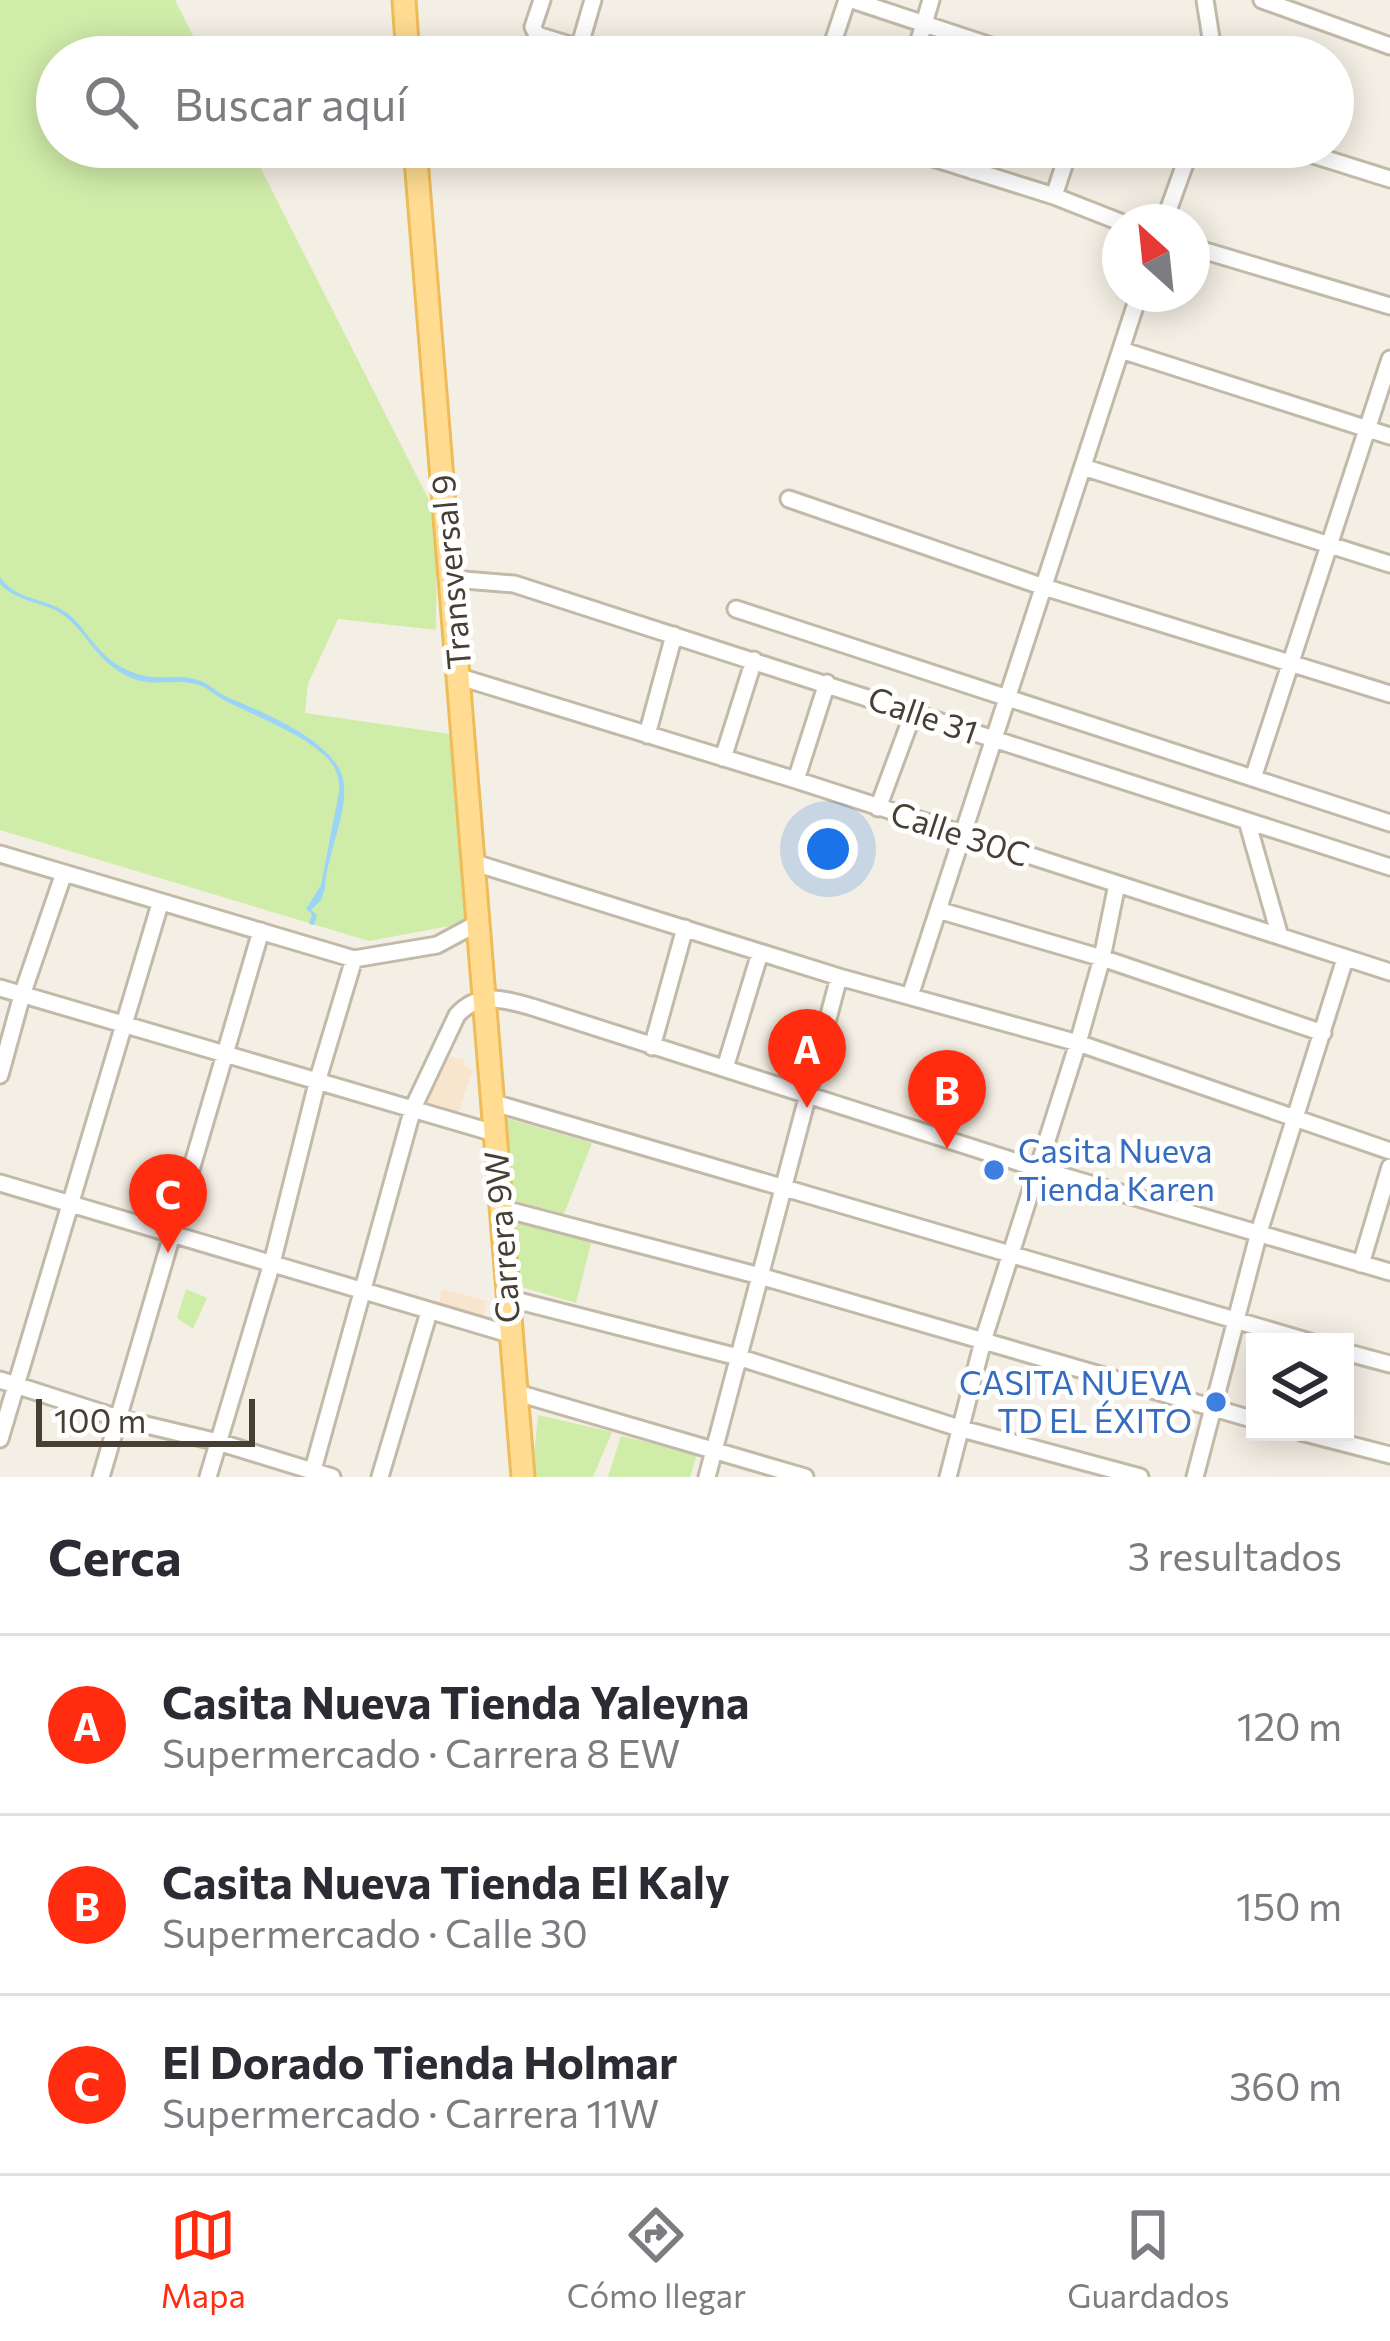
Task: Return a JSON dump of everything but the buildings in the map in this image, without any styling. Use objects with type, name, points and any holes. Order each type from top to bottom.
[{"type":"main road","points":[[404,0],[407,36]]},
{"type":"main road","name":"Transversal 9","points":[[417,168],[485,998]]},
{"type":"main road","name":"Carrera 9W","points":[[485,998],[508,1334],[523,1477]]},
{"type":"street","points":[[542,0],[534,31],[547,36]]},
{"type":"street","points":[[582,36],[593,0]]},
{"type":"street","points":[[836,36],[850,0],[958,36]]},
{"type":"street","points":[[920,36],[931,0]]},
{"type":"street","points":[[1205,0],[1211,36]]},
{"type":"street","points":[[1262,0],[1390,46]]},
{"type":"street","points":[[966,168],[1102,215]]},
{"type":"street","points":[[1054,196],[1063,168]]},
{"type":"street","points":[[1170,204],[1183,168]]},
{"type":"street","points":[[1354,168],[1390,179]]},
{"type":"street","points":[[1210,252],[1390,306]]},
{"type":"street","points":[[910,996],[1133,312]]},
{"type":"street","points":[[1121,350],[1390,436]]},
{"type":"street","points":[[1253,778],[1390,359]]},
{"type":"street","points":[[1083,467],[1390,564]]},
{"type":"street","points":[[789,499],[1044,586],[1390,694]]},
{"type":"street","name":"Calle 31","points":[[452,579],[514,584],[1390,867]]},
{"type":"street","name":"Calle 31","points":[[736,609],[1390,823]]},
{"type":"street","points":[[647,735],[674,635]]},
{"type":"street","points":[[723,758],[754,660]]},
{"type":"street","name":"Calle 30C","points":[[460,677],[1279,933],[1390,972]]},
{"type":"street","points":[[796,780],[827,683]]},
{"type":"street","points":[[878,808],[914,711]]},
{"type":"street","points":[[1247,820],[1279,933]]},
{"type":"street","points":[[0,854],[354,959],[437,945],[478,923]]},
{"type":"street","points":[[472,862],[839,977],[1078,1043],[1390,1151]]},
{"type":"street","points":[[0,1075],[64,873]]},
{"type":"street","points":[[948,1477],[983,1341],[1078,1043],[1117,884]]},
{"type":"street","points":[[0,1439],[8,1382],[69,1203],[160,904]]},
{"type":"street","points":[[938,910],[1102,958],[1323,1033]]},
{"type":"street","points":[[652,1047],[685,928]]},
{"type":"street","points":[[101,1477],[261,932]]},
{"type":"street","points":[[725,1068],[760,953]]},
{"type":"street","points":[[208,1477],[354,959]]},
{"type":"street","points":[[1195,1477],[1259,1232],[1345,959]]},
{"type":"street","points":[[707,1477],[839,977]]},
{"type":"street","points":[[0,988],[494,1133]]},
{"type":"street","points":[[312,1474],[413,1108],[457,1015],[468,1004],[485,998],[532,1006],[1036,1168],[1390,1272]]},
{"type":"street","points":[[490,1102],[1278,1333]]},
{"type":"street","points":[[1361,1264],[1390,1167]]},
{"type":"street","points":[[0,1183],[508,1334]]},
{"type":"street","points":[[500,1208],[760,1276],[1246,1418]]},
{"type":"street","points":[[507,1298],[738,1357],[962,1429],[1140,1477]]},
{"type":"street","points":[[380,1477],[429,1312]]},
{"type":"street","points":[[1354,1354],[1390,1364]]},
{"type":"street","points":[[8,1382],[121,1419],[332,1477]]},
{"type":"street","points":[[514,1392],[805,1477]]},
{"type":"street","points":[[1336,1441],[1390,1455]]},
{"type":"shaded area","points":[[440,1054],[465,1060],[464,1066],[473,1069],[458,1114],[423,1103]]},
{"type":"shaded area","points":[[442,1289],[487,1301],[483,1316],[439,1304]]},
{"type":"green space","points":[[0,0],[175,0],[193,36],[36,36],[36,168],[261,168],[437,516],[436,630],[338,619],[308,684],[305,713],[450,734],[466,923],[369,941],[0,830]]},
{"type":"green space","points":[[495,1115],[592,1143],[564,1214],[511,1200],[502,1202]]},
{"type":"green space","points":[[515,1212],[591,1243],[576,1303],[518,1286]]},
{"type":"green space","points":[[186,1289],[207,1298],[193,1329],[177,1318]]},
{"type":"green space","points":[[538,1415],[612,1432],[593,1477],[532,1477]]},
{"type":"green space","points":[[621,1436],[697,1454],[690,1477],[608,1477]]},
{"type":"water","points":[[0,577],[22,595],[64,611],[123,668],[146,676],[203,682],[294,729],[326,752],[337,765],[344,791],[325,888],[311,910],[317,915],[314,925],[309,924],[312,914],[306,909],[321,885],[339,792],[330,761],[306,741],[201,686],[142,681],[122,673],[66,617],[8,591]]},
{"type":"place","name":"Casita Nueva Tienda Yaleyna","points":[[807,1108]]},
{"type":"place","name":"Casita Nueva Tienda El Kaly","points":[[947,1149]]},
{"type":"place","name":"Casita Nueva Tienda Karen","points":[[994,1170]]},
{"type":"place","name":"El Dorado Tienda Holmar","points":[[168,1253]]},
{"type":"place","name":"CASITA NUEVA TD EL ÉXITO","points":[[1216,1402]]}]
